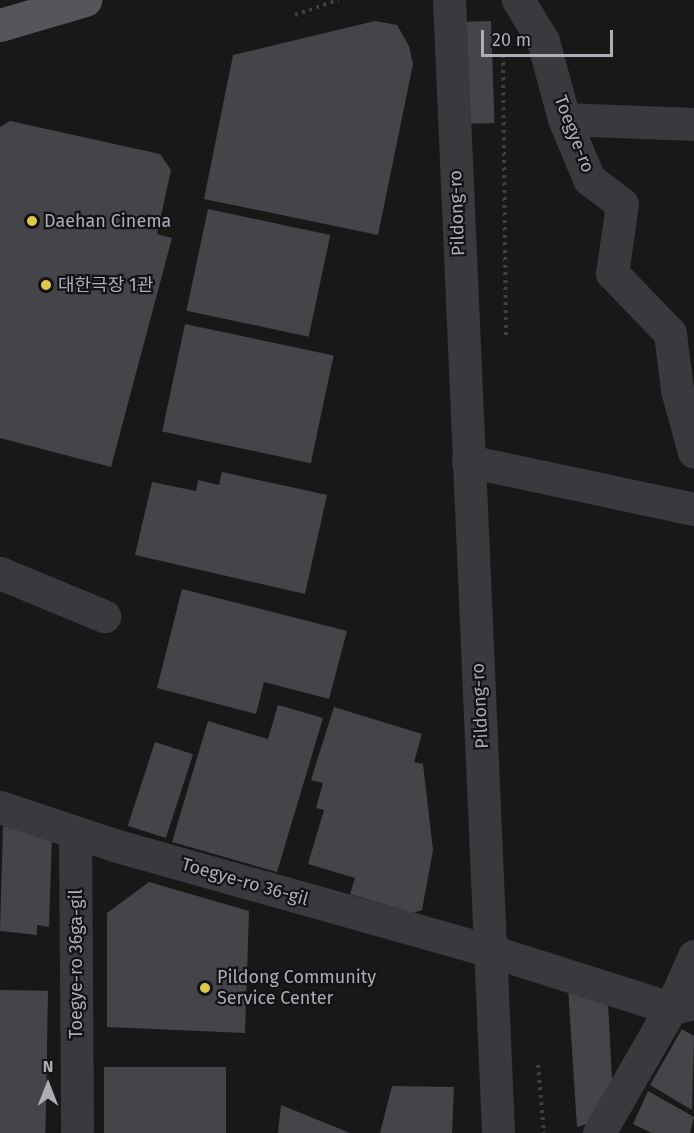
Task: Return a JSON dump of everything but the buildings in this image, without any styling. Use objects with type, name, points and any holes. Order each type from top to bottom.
[{"type":"main road","points":[[0,25],[85,0]]},
{"type":"street","name":"Pildong-ro","points":[[448,0],[498,1133]]},
{"type":"street","name":"Toegye-ro","points":[[518,0],[543,41],[564,119],[589,178],[622,204],[612,273],[670,333],[677,390],[694,452]]},
{"type":"street","points":[[564,119],[694,124]]},
{"type":"street","points":[[468,461],[693,504]]},
{"type":"street","points":[[0,573],[104,616]]},
{"type":"street","name":"Toegye-ro 36-gil","points":[[0,807],[75,832],[491,951]]},
{"type":"street","name":"Toegye-ro 36ga-gil","points":[[75,832],[77,1133]]},
{"type":"street","points":[[491,951],[683,1006]]},
{"type":"street","points":[[599,1133],[683,1006],[694,956]]},
{"type":"path","points":[[295,15],[338,0]]},
{"type":"place","name":"Daehan Cinema","points":[[32,221]]},
{"type":"place","name":"대한극장 1관","points":[[46,285]]},
{"type":"place","name":"Pildong Community Service Center","points":[[205,988]]}]
